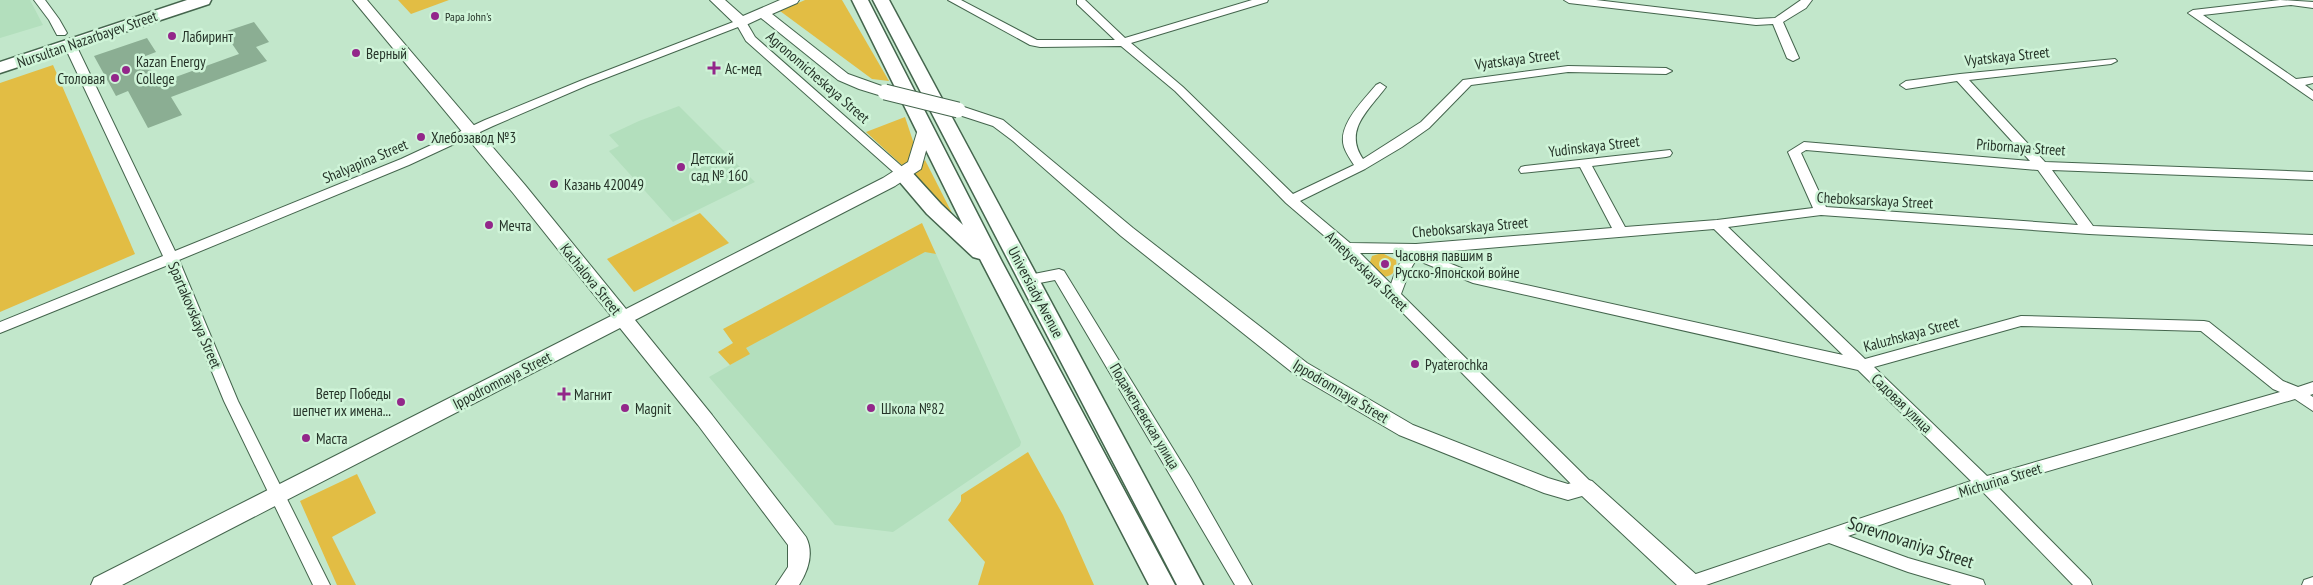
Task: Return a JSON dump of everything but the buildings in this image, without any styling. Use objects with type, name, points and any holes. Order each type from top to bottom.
[{"type":"main road","name":"Nursultan Nazarbayev Street","points":[[0,68],[160,0]]},
{"type":"main road","name":"Nursultan Nazarbayev Street","points":[[0,53],[65,39],[203,0]]},
{"type":"main road","points":[[892,22],[897,0]]},
{"type":"main road","name":"Universiady Avenue","points":[[869,5],[892,22],[1190,585]]},
{"type":"main road","name":"Universiady Avenue","points":[[869,5],[924,129],[1162,585]]},
{"type":"main road","points":[[902,174],[934,209],[992,262]]},
{"type":"street","name":"Spartakovskaya Street","points":[[39,0],[54,19],[65,39],[171,258],[231,401],[322,585]]},
{"type":"street","name":"Kachalova Street","points":[[360,0],[472,132],[623,318],[799,543],[792,577]]},
{"type":"street","name":"Agronomicheskaya Street","points":[[717,0],[741,22],[750,39],[902,174]]},
{"type":"street","points":[[741,22],[792,0]]},
{"type":"street","points":[[850,0],[869,5]]},
{"type":"street","points":[[953,0],[1034,43],[1115,44],[1264,0]]},
{"type":"street","points":[[1569,0],[1756,22],[1778,22],[1802,6],[1807,0]]},
{"type":"street","name":"Ametyevskaya Street","points":[[1082,2],[1122,41],[1179,89],[1291,200],[1347,248],[1585,487],[1691,584]]},
{"type":"street","points":[[2313,5],[2292,2],[2193,13],[2313,96]]},
{"type":"street","name":"Ippodromnaya Street","points":[[763,13],[843,77],[864,86],[958,110],[998,123],[1127,232],[1300,368],[1355,402],[1406,430],[1537,482],[1568,492],[1585,487]]},
{"type":"street","name":"Shalyapina Street","points":[[0,328],[405,162],[593,80],[741,22]]},
{"type":"street","points":[[1778,22],[1793,58]]},
{"type":"street","name":"Vyatskaya Street","points":[[1906,85],[1960,77],[2111,61]]},
{"type":"street","name":"Vyatskaya Street","points":[[1291,200],[1361,166],[1425,125],[1467,82],[1568,69],[1666,71]]},
{"type":"street","points":[[1960,77],[2042,166],[2089,230]]},
{"type":"street","points":[[2295,83],[2313,80]]},
{"type":"street","points":[[1361,166],[1350,146],[1349,136],[1352,125],[1380,87]]},
{"type":"street","points":[[902,174],[915,165],[924,129]]},
{"type":"street","name":"Pribornaya Street","points":[[1821,211],[1794,152],[1804,146],[2042,166],[2313,176]]},
{"type":"street","name":"Yudinskaya Street","points":[[1525,170],[1666,153]]},
{"type":"street","points":[[1584,163],[1621,232]]},
{"type":"street","name":"Ippodromnaya Street","points":[[102,585],[902,174]]},
{"type":"street","name":"Cheboksarskaya Street","points":[[1347,248],[1416,249],[1717,224],[1821,211],[2089,230],[2313,240]]},
{"type":"street","name":"Садовая улица","points":[[1717,224],[1984,483],[2084,585]]},
{"type":"street","points":[[1394,296],[1403,270],[1416,249]]},
{"type":"street","name":"Kaluzhskaya Street","points":[[1416,249],[1429,260],[1473,278],[1862,365],[2021,321],[2204,326],[2278,386],[2296,392],[2313,405]]},
{"type":"street","name":"Подаметьевская улица","points":[[1029,280],[1059,274],[1244,585]]},
{"type":"street","name":"Michurina Street","points":[[1691,584],[1832,537],[1984,483],[2313,388]]},
{"type":"street","name":"Sorevnovaniya Street","points":[[1832,537],[1908,565],[1977,585]]},
{"type":"shaded area","points":[[0,0],[30,0],[43,25],[0,38]]},
{"type":"shaded area","points":[[398,0],[449,0],[411,14]]},
{"type":"shaded area","points":[[805,0],[842,0],[889,81],[872,79],[780,11]]},
{"type":"shaded area","points":[[53,65],[135,254],[0,312],[0,83]]},
{"type":"shaded area","name":"Детский сад № 160","points":[[679,106],[755,182],[673,222],[609,151],[619,146],[609,135]]},
{"type":"shaded area","points":[[905,117],[916,150],[905,168],[866,132]]},
{"type":"shaded area","points":[[925,160],[955,219],[911,176]]},
{"type":"shaded area","points":[[700,213],[729,243],[634,292],[607,259]]},
{"type":"shaded area","points":[[922,223],[936,254],[925,252],[746,348],[750,354],[730,365],[718,352],[733,343],[723,329]]},
{"type":"shaded area","name":"Школа №82","points":[[925,251],[936,254],[1021,442],[1020,446],[893,532],[835,525],[709,377],[749,354],[745,348]]},
{"type":"shaded area","points":[[1382,253],[1396,260],[1396,267],[1391,275],[1381,277],[1369,265],[1372,256]]},
{"type":"shaded area","points":[[1028,452],[1063,515],[1094,585],[978,585],[985,562],[948,520],[961,501],[961,495]]},
{"type":"shaded area","points":[[357,474],[376,513],[332,537],[356,585],[337,585],[300,501]]},
{"type":"place","name":"Papa John's","points":[[435,16]]},
{"type":"place","name":"Лабиринт","points":[[172,36]]},
{"type":"place","name":"Верный","points":[[356,53]]},
{"type":"place","name":"Ас-мед","points":[[714,68]]},
{"type":"place","name":"Kazan Energy College","points":[[126,70]]},
{"type":"place","name":"Столовая","points":[[115,78]]},
{"type":"place","name":"Хлебозавод №3","points":[[421,137]]},
{"type":"place","name":"Детский сад № 160","points":[[681,167]]},
{"type":"place","name":"Казань 420049","points":[[554,184]]},
{"type":"place","name":"Мечта","points":[[489,225]]},
{"type":"place","name":"Часовня павшим в Русско-Японской войне","points":[[1385,264]]},
{"type":"place","name":"Pyaterochka","points":[[1415,364]]},
{"type":"place","name":"Магнит","points":[[564,394]]},
{"type":"place","name":"Ветер Победы шепчет их имена...","points":[[401,402]]},
{"type":"place","name":"Magnit","points":[[625,408]]},
{"type":"place","name":"Школа №82","points":[[871,408]]},
{"type":"place","name":"Маста","points":[[306,438]]}]
